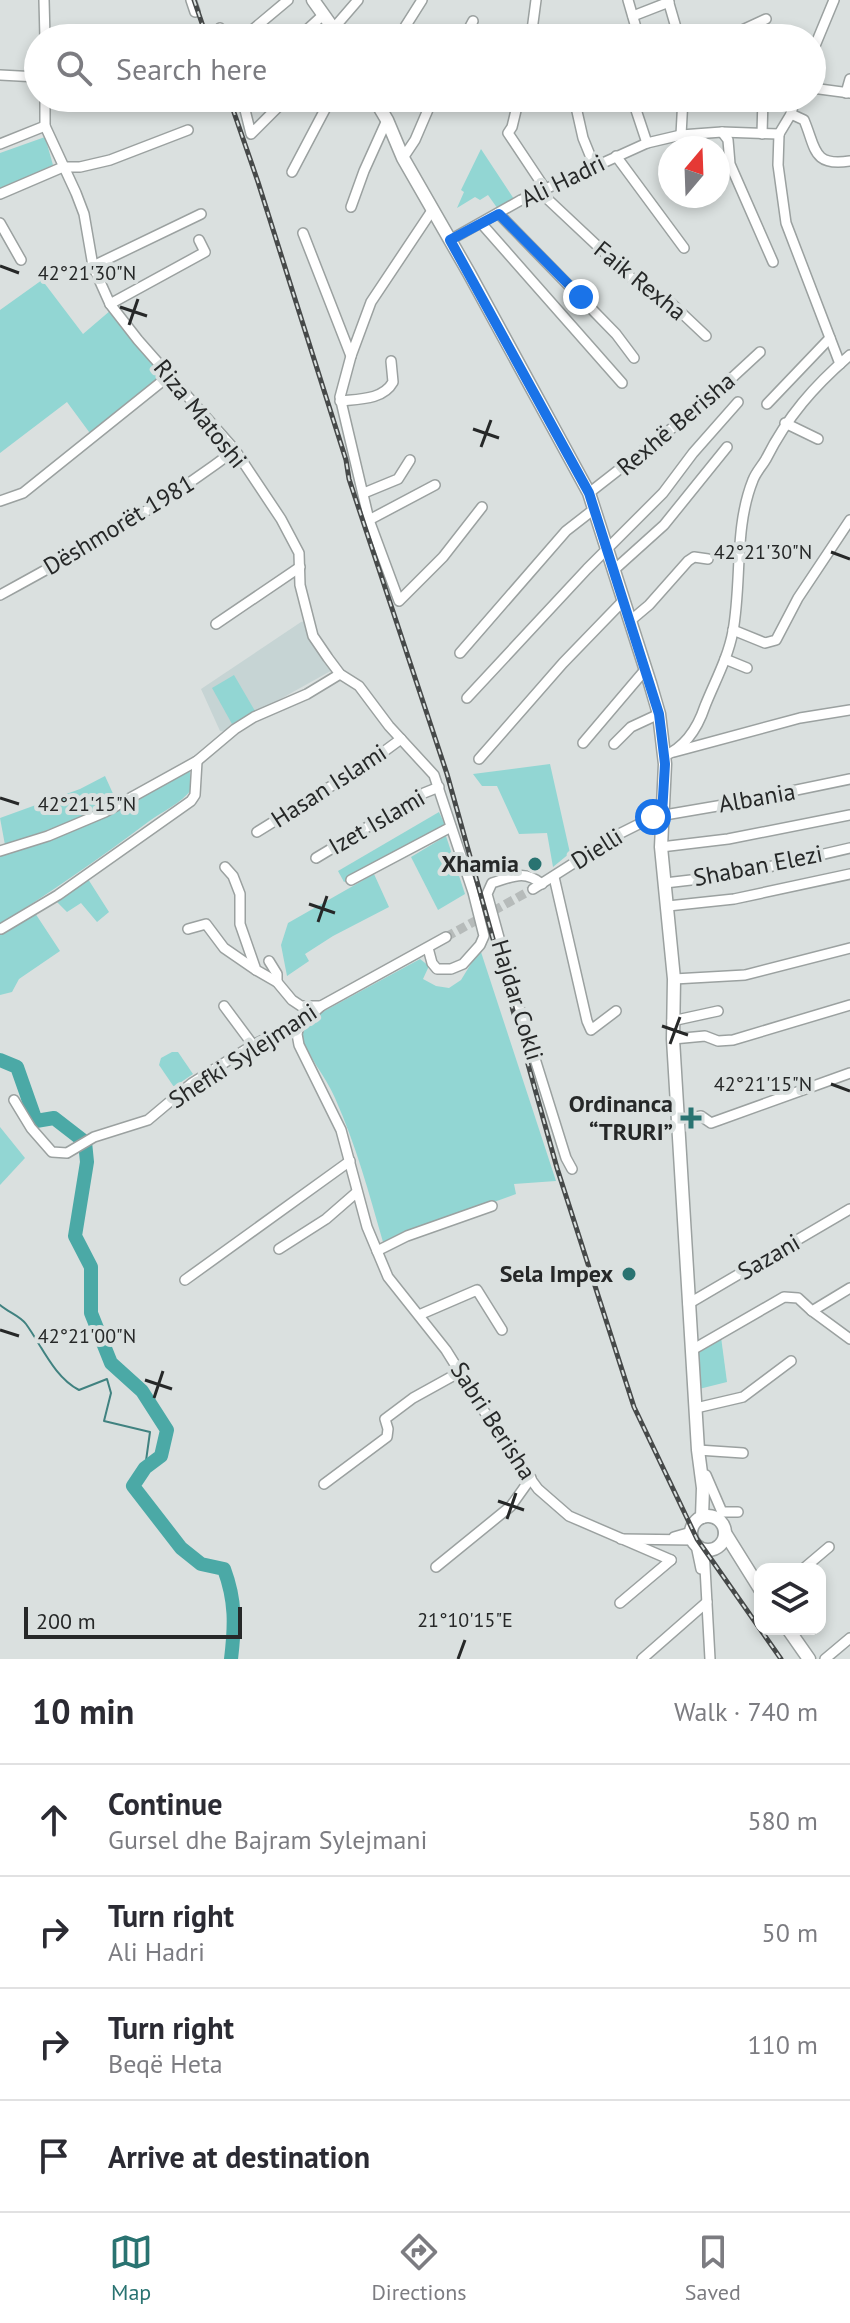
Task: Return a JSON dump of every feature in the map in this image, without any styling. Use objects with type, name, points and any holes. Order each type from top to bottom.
[{"type":"street","points":[[44,0],[45,24]]},
{"type":"street","points":[[191,0],[195,12]]},
{"type":"street","points":[[259,24],[288,0]]},
{"type":"street","points":[[313,0],[329,24]]},
{"type":"street","points":[[344,24],[358,0]]},
{"type":"street","points":[[407,24],[422,0]]},
{"type":"street","points":[[533,24],[536,0]]},
{"type":"street","points":[[628,0],[635,24]]},
{"type":"street","points":[[824,24],[834,0]]},
{"type":"street","points":[[633,16],[669,1],[675,24]]},
{"type":"street","points":[[313,24],[322,16]]},
{"type":"street","points":[[755,24],[766,19]]},
{"type":"street","points":[[0,75],[24,76]]},
{"type":"street","points":[[826,90],[848,93],[850,79]]},
{"type":"street","name":"Riza Matoshi","points":[[45,112],[45,126],[84,214],[93,266],[110,304],[235,450],[281,519],[299,553],[300,585],[313,636],[340,674],[359,686],[434,775],[484,936],[463,964],[451,969],[437,969],[428,948]]},
{"type":"street","points":[[246,112],[251,134],[273,112]]},
{"type":"street","points":[[292,172],[300,150],[323,112]]},
{"type":"street","points":[[382,112],[403,158],[589,493],[669,754],[661,847],[674,979],[672,1021],[688,1304],[703,1488],[702,1517]]},
{"type":"street","points":[[403,158],[427,112]]},
{"type":"street","name":"Faik Rexha","points":[[515,112],[508,133],[543,191],[638,284],[652,295],[670,302],[706,336]]},
{"type":"street","points":[[577,112],[594,165]]},
{"type":"street","points":[[637,112],[647,143]]},
{"type":"street","points":[[681,135],[682,112]]},
{"type":"street","points":[[762,134],[763,112]]},
{"type":"street","points":[[840,364],[805,265],[786,223],[778,165],[779,134],[791,114],[804,120],[816,155],[821,159],[850,161]]},
{"type":"street","points":[[351,207],[387,120]]},
{"type":"street","points":[[0,144],[45,126]]},
{"type":"street","points":[[0,194],[63,167],[80,167],[110,160],[188,130]]},
{"type":"street","points":[[722,132],[728,140],[730,164],[773,262]]},
{"type":"street","name":"Ali Hadri","points":[[450,240],[594,165],[647,143],[681,135],[722,132],[779,134]]},
{"type":"street","points":[[616,156],[684,248]]},
{"type":"street","points":[[433,209],[371,302],[341,388],[340,401],[369,520],[399,601],[443,557],[482,507]]},
{"type":"street","points":[[93,266],[201,214]]},
{"type":"street","points":[[499,214],[616,334],[634,358]]},
{"type":"street","points":[[0,223],[21,260]]},
{"type":"street","points":[[481,223],[622,383]]},
{"type":"street","points":[[303,233],[351,356]]},
{"type":"street","points":[[110,304],[205,252],[199,240]]},
{"type":"street","points":[[767,404],[830,338]]},
{"type":"street","name":"Rexhë Berisha","points":[[589,493],[708,400],[760,352]]},
{"type":"street","points":[[669,754],[692,735],[701,722],[725,659],[738,592],[739,541],[747,496],[754,477],[785,423],[811,391],[850,355]]},
{"type":"street","points":[[340,401],[379,396],[387,391],[393,382],[391,361]]},
{"type":"street","points":[[0,501],[23,493],[170,375]]},
{"type":"street","points":[[467,698],[532,626],[663,493],[738,402]]},
{"type":"street","points":[[785,423],[818,439]]},
{"type":"street","points":[[614,570],[664,525],[727,447]]},
{"type":"street","name":"Dëshmorët 1981","points":[[0,595],[88,547],[193,482],[235,450]]},
{"type":"street","points":[[364,493],[398,479],[410,460]]},
{"type":"street","points":[[369,520],[435,485]]},
{"type":"street","points":[[460,653],[566,531],[593,510]]},
{"type":"street","points":[[733,630],[765,643],[774,643],[798,598],[850,520]]},
{"type":"street","points":[[630,621],[649,605],[688,561],[694,557],[708,559]]},
{"type":"street","points":[[216,624],[300,567]]},
{"type":"street","points":[[479,759],[563,663],[623,601]]},
{"type":"street","points":[[725,659],[747,668]]},
{"type":"street","points":[[583,743],[645,670]]},
{"type":"street","points":[[0,851],[61,831],[105,812],[197,761],[254,717],[307,694],[340,674]]},
{"type":"street","points":[[669,754],[800,718],[850,710]]},
{"type":"street","points":[[614,744],[631,727],[659,714]]},
{"type":"street","name":"Hasan Islami","points":[[257,832],[367,764],[401,739]]},
{"type":"street","points":[[1,929],[58,895],[191,801],[195,795],[197,761]]},
{"type":"street","name":"Albania","points":[[662,814],[729,804],[850,779]]},
{"type":"street","name":"Izet Islami","points":[[316,858],[439,787]]},
{"type":"street","name":"Dielli","points":[[537,886],[621,833],[662,814]]},
{"type":"street","points":[[661,847],[728,839],[850,815]]},
{"type":"street","points":[[351,880],[451,827]]},
{"type":"street","name":"Shaban Elezi","points":[[665,883],[734,875],[850,848]]},
{"type":"street","points":[[225,867],[236,881],[240,894],[240,924],[256,970]]},
{"type":"street","points":[[668,906],[734,899],[850,874]]},
{"type":"street","name":"Hajdar Cokli","points":[[537,886],[533,876],[524,875],[492,883],[487,894],[522,1017],[572,1169]]},
{"type":"street","points":[[554,877],[591,1030],[616,1011]]},
{"type":"street","points":[[188,929],[206,924],[224,948],[277,982],[298,1003],[306,1017]]},
{"type":"street","name":"Shefki Sylejmani","points":[[14,1100],[31,1128],[52,1152],[67,1153],[94,1137],[148,1120],[192,1083],[253,1045],[283,1030],[299,1026],[321,1006],[446,937]]},
{"type":"street","points":[[674,979],[745,975],[850,948]]},
{"type":"street","points":[[269,961],[277,974],[277,982]]},
{"type":"street","points":[[298,1003],[321,1006]]},
{"type":"street","points":[[673,1039],[705,1036],[718,1041],[733,1040],[850,1005]]},
{"type":"street","points":[[224,1006],[253,1045]]},
{"type":"street","points":[[672,1021],[718,1011]]},
{"type":"street","name":"Sabri Berisha","points":[[299,1026],[299,1045],[341,1130],[367,1227],[388,1277],[406,1304],[419,1315],[460,1372],[491,1425],[538,1489],[569,1516],[671,1560],[620,1603]]},
{"type":"street","points":[[678,1120],[701,1116],[711,1123],[850,1073]]},
{"type":"street","points":[[185,1280],[350,1161]]},
{"type":"street","points":[[279,1249],[326,1219],[357,1192]]},
{"type":"street","points":[[377,1251],[407,1236],[492,1206]]},
{"type":"street","name":"Sazani","points":[[688,1304],[850,1209]]},
{"type":"street","points":[[812,1311],[850,1288]]},
{"type":"street","points":[[419,1315],[477,1290],[502,1330]]},
{"type":"street","points":[[692,1350],[784,1297],[798,1298],[850,1339]]},
{"type":"street","points":[[696,1408],[743,1397],[791,1361]]},
{"type":"street","points":[[324,1484],[387,1437],[385,1419],[413,1398],[460,1372]]},
{"type":"street","points":[[699,1450],[743,1453]]},
{"type":"street","points":[[699,1450],[722,1524],[722,1539],[754,1580]]},
{"type":"street","points":[[436,1567],[511,1506],[531,1478]]},
{"type":"street","points":[[703,1488],[719,1515]]},
{"type":"street","points":[[710,1659],[704,1576],[694,1523],[702,1517],[738,1512]]},
{"type":"street","name":"Sabri Berisha","points":[[617,1539],[696,1542]]},
{"type":"street","points":[[696,1542],[722,1539]]},
{"type":"street","points":[[810,1563],[829,1547]]},
{"type":"street","points":[[642,1659],[707,1602]]},
{"type":"street","points":[[792,1635],[809,1659]]},
{"type":"street","points":[[825,1659],[850,1638]]},
{"type":"shaded area","points":[[45,137],[53,165],[0,189],[0,153]]},
{"type":"shaded area","points":[[481,149],[516,202],[500,212],[488,195],[480,200],[475,197],[457,208],[464,192],[461,190]]},
{"type":"shaded area","points":[[42,280],[83,334],[111,310],[170,378],[95,440],[67,402],[0,453],[0,310]]},
{"type":"shaded area","points":[[308,620],[336,668],[226,732],[220,731],[201,689]]},
{"type":"shaded area","points":[[234,675],[255,711],[232,724],[212,688]]},
{"type":"shaded area","points":[[550,764],[570,853],[553,867],[547,833],[519,834],[497,786],[482,786],[473,774]]},
{"type":"shaded area","points":[[189,766],[192,789],[182,799],[0,924],[0,856],[56,837]]},
{"type":"shaded area","points":[[105,776],[115,798],[101,811],[5,845],[0,818],[80,789]]},
{"type":"shaded area","points":[[439,812],[446,827],[344,882],[338,871]]},
{"type":"shaded area","points":[[446,836],[465,894],[438,910],[411,857]]},
{"type":"shaded area","points":[[374,874],[389,907],[305,954],[309,961],[287,976],[281,945],[288,923]]},
{"type":"shaded area","points":[[88,879],[109,912],[97,922],[81,903],[67,912],[55,900]]},
{"type":"shaded area","points":[[35,913],[60,951],[19,979],[12,992],[0,995],[0,931]]},
{"type":"shaded area","points":[[480,949],[556,1181],[514,1184],[516,1194],[383,1242],[343,1116],[300,1032],[315,1016],[420,959],[429,966],[423,979],[449,988],[461,980]]},
{"type":"shaded area","points":[[178,1052],[193,1074],[174,1087],[159,1065],[161,1058]]},
{"type":"shaded area","points":[[0,1127],[25,1158],[0,1185]]},
{"type":"shaded area","points":[[721,1337],[727,1382],[699,1389],[694,1354]]},
{"type":"waterway","points":[[0,1060],[17,1067],[36,1121],[54,1118],[85,1142],[87,1162],[75,1236],[91,1267],[91,1313],[111,1363],[142,1391],[167,1430],[161,1456],[145,1468],[133,1486],[181,1548],[201,1564],[224,1569],[234,1614],[231,1659]]},
{"type":"waterway","points":[[0,1305],[26,1324],[55,1369],[70,1384],[79,1390],[107,1379],[111,1393],[104,1421],[150,1432],[145,1468]]},
{"type":"tunnel","points":[[446,937],[533,889]]},
{"type":"railway","points":[[194,0],[202,24]]},
{"type":"railway","points":[[234,112],[346,460],[349,479],[447,774],[557,1168],[634,1407],[697,1539],[781,1659]]},
{"type":"place","name":"Xhamia","points":[[535,864]]},
{"type":"place","name":"Ordinanca “TRURI”","points":[[691,1118]]},
{"type":"place","name":"Sela Impex","points":[[629,1274]]},
{"type":"route","points":[[581,297],[499,214],[450,240],[589,493],[659,714],[665,764],[662,814],[653,817]]}]
